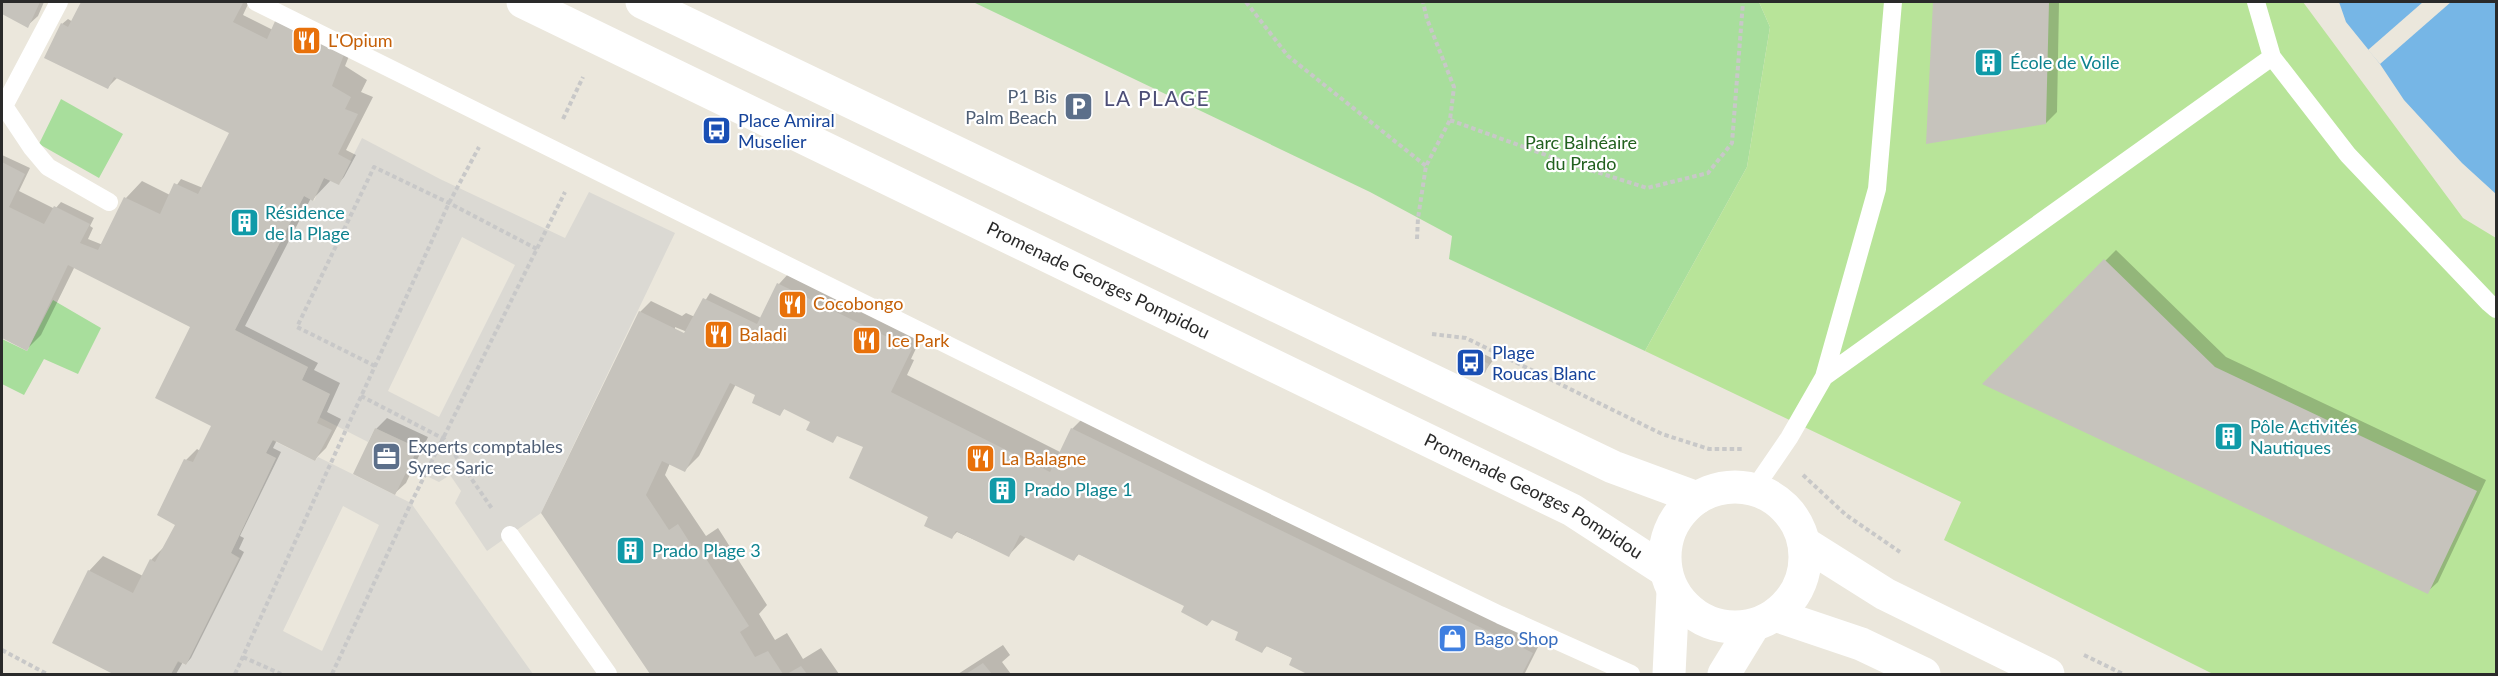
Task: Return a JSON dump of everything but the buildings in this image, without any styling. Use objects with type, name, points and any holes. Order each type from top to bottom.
[{"type":"main road","name":"Promenade Georges Pompidou","points":[[523,2],[1588,518],[1670,581],[1688,610],[1708,622],[1731,627],[1764,620],[1787,604],[1797,591],[1803,575],[1804,543],[1797,524],[1786,509],[1772,497],[1754,489],[1735,487],[1715,490],[1697,498],[1681,511],[1670,530],[1665,550],[1670,581]]},
{"type":"main road","points":[[642,2],[1613,467],[1697,498]]},
{"type":"main road","points":[[1804,543],[1885,594],[2048,675]]},
{"type":"main road","points":[[1669,675],[1670,581]]},
{"type":"main road","name":"Promenade Georges Pompidou","points":[[1764,620],[1861,644],[1924,675]]},
{"type":"main road","points":[[1724,675],[1764,620]]},
{"type":"lane","points":[[59,2],[3,105],[48,167],[109,201]]},
{"type":"lane","points":[[256,2],[1204,472],[1509,620],[1631,675]]},
{"type":"lane","points":[[1754,489],[1789,438],[1824,376],[1877,189],[1893,2]]},
{"type":"lane","points":[[2256,2],[2272,57],[2348,155],[2496,309]]},
{"type":"lane","points":[[1824,376],[2272,57]]},
{"type":"lane","points":[[510,535],[608,675]]},
{"type":"path","points":[[1246,2],[1288,56],[1426,166]]},
{"type":"path","points":[[1417,239],[1426,166],[1450,120],[1454,87],[1427,19],[1423,2]]},
{"type":"path","points":[[1450,120],[1565,162],[1647,188],[1708,173],[1732,143],[1743,2]]},
{"type":"path","points":[[568,107],[587,69]]},
{"type":"path","points":[[235,675],[449,203],[480,145]]},
{"type":"path","points":[[375,366],[297,327],[374,167],[537,249]]},
{"type":"path","points":[[332,675],[567,187]]},
{"type":"path","points":[[361,396],[444,439],[510,535]]},
{"type":"path","points":[[2,650],[47,675]]},
{"type":"path","points":[[243,657],[281,675]]},
{"type":"path","points":[[32,675],[35,668]]},
{"type":"green space","name":"Parc Balnéaire du Prado","points":[[973,2],[1759,2],[1770,27],[1747,167],[1645,351],[1449,259],[1452,236],[1370,192]]},
{"type":"green space","points":[[1759,2],[2303,2],[2463,218],[2496,238],[2496,674],[2213,674],[1944,540],[1961,502],[1645,351],[1747,167],[1770,27]]},
{"type":"green space","points":[[61,99],[123,134],[99,178],[39,144]]},
{"type":"green space","points":[[53,300],[101,328],[78,374],[44,359],[24,395],[2,384],[2,339],[27,351]]},
{"type":"shaded area","points":[[362,138],[440,179],[565,238],[589,192],[675,233],[541,513],[487,551],[455,503],[461,491],[450,475],[439,482],[408,467],[418,448],[375,428],[368,442],[319,417],[330,394],[302,380],[308,367],[235,330],[304,196],[314,201],[324,178],[339,184]],"holes":[[[462,237],[515,265],[439,417],[388,391]]]},
{"type":"shaded area","points":[[272,440],[315,461],[318,457],[411,503],[533,674],[171,674],[178,662],[186,665],[240,558],[231,553],[276,458],[266,453]],"holes":[[[343,506],[379,525],[322,651],[283,631]]]},
{"type":"water","points":[[2339,2],[2496,2],[2496,194],[2462,163],[2404,100],[2380,64],[2346,22]]},
{"type":"pier","points":[[2423,2],[2451,2],[2380,64],[2368,50]]},
{"type":"place","name":"L'Opium","points":[[307,41]]},
{"type":"place","name":"École de Voile","points":[[1989,63]]},
{"type":"place","name":"P1 Bis Palm Beach","points":[[1078,107]]},
{"type":"place","name":"Place Amiral Muselier","points":[[717,131]]},
{"type":"place","name":"Résidence de la Plage","points":[[244,223]]},
{"type":"place","name":"Cocobongo","points":[[792,304]]},
{"type":"place","name":"Baladi","points":[[718,335]]},
{"type":"place","name":"Ice Park","points":[[866,341]]},
{"type":"place","name":"Plage Roucas Blanc","points":[[1471,363]]},
{"type":"place","name":"Pôle Activités Nautiques","points":[[2229,437]]},
{"type":"place","name":"Experts comptables Syrec Saric","points":[[387,457]]},
{"type":"place","name":"La Balagne","points":[[980,459]]},
{"type":"place","name":"Prado Plage 1","points":[[1003,490]]},
{"type":"place","name":"Prado Plage 3","points":[[631,551]]},
{"type":"place","name":"Bago Shop","points":[[1453,639]]},
{"type":"district","name":"LA PLAGE","points":[[1157,99]]}]
